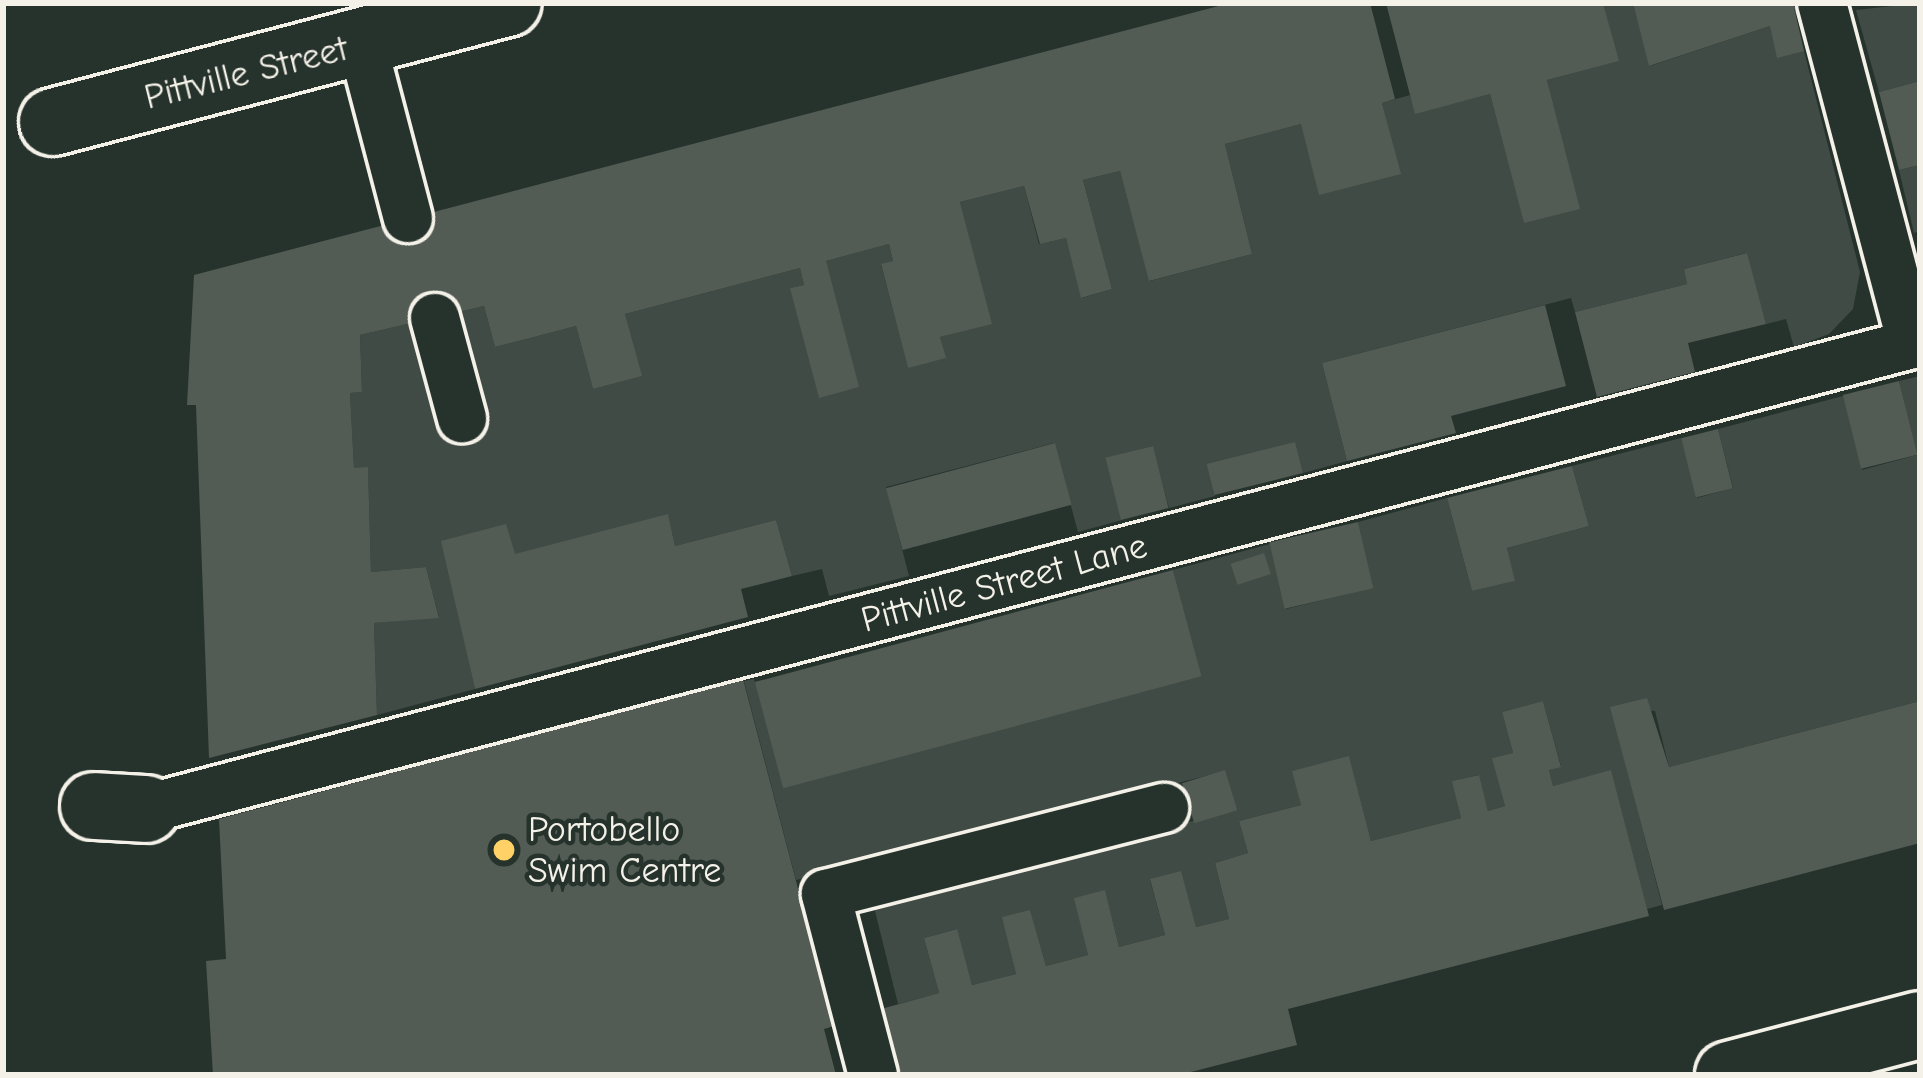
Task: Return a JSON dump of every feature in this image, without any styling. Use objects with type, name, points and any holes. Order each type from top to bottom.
[{"type":"street","name":"Pittville Street","points":[[53,122],[508,3]]},
{"type":"street","points":[[1729,1075],[1920,1025]]},
{"type":"lane","name":"Pittville Street Lane","points":[[120,807],[1916,343],[1822,3]]},
{"type":"lane","points":[[362,43],[408,218]]},
{"type":"lane","points":[[435,318],[462,418]]},
{"type":"lane","points":[[873,1075],[826,894],[1164,808]]},
{"type":"shaded area","points":[[1603,3],[1633,3],[1650,66],[1770,26],[1804,51],[1860,272],[1853,309],[1829,334],[1794,347],[1786,319],[1766,324],[1746,253],[1684,269],[1687,284],[1575,312],[1571,298],[1322,363],[1347,461],[1303,473],[1208,465],[1215,496],[1169,508],[1152,446],[1106,459],[1122,520],[1078,532],[1054,443],[886,487],[909,576],[829,596],[822,569],[792,576],[776,520],[675,546],[668,515],[449,572],[475,689],[377,715],[374,623],[439,617],[426,567],[371,572],[368,468],[354,468],[350,393],[362,392],[360,335],[484,306],[495,347],[576,326],[593,389],[641,376],[625,314],[800,268],[804,285],[791,288],[819,397],[826,261],[889,244],[893,261],[881,265],[908,367],[945,358],[940,337],[991,323],[960,202],[1024,186],[1039,244],[1066,238],[1082,298],[1112,289],[1083,180],[1120,171],[1150,281],[1252,254],[1225,144],[1301,124],[1400,173],[1382,103],[1410,95],[1416,113],[1490,94],[1524,222],[1579,209],[1547,80],[1618,61]]},
{"type":"shaded area","points":[[1920,3],[1920,81],[1879,92],[1856,10]]},
{"type":"shaded area","points":[[1920,165],[1920,231],[1914,233],[1899,170]]},
{"type":"shaded area","points":[[1920,376],[1920,701],[1669,767],[1655,711],[1611,707],[1662,905],[1647,909],[1611,771],[1553,786],[1549,770],[1561,766],[1543,701],[1502,712],[1513,753],[1493,758],[1505,806],[1488,811],[1478,775],[1453,781],[1461,818],[1371,841],[1349,757],[1293,771],[1301,805],[1239,821],[1248,853],[1215,863],[1229,919],[1196,927],[1180,872],[1150,880],[1165,935],[1119,947],[1105,891],[1075,898],[1088,955],[1046,966],[1030,911],[1003,917],[1016,974],[972,985],[956,929],[924,938],[939,993],[898,1004],[873,903],[1236,810],[1225,771],[796,880],[744,681],[754,679],[784,786],[1201,676],[1173,570],[1270,544],[1286,609],[1372,588],[1358,522],[1447,498],[1472,591],[1514,581],[1507,548],[1589,526],[1572,466],[1681,438],[1697,498],[1733,488],[1718,429],[1843,396],[1862,470],[1917,455],[1899,381]]},
{"type":"building","points":[[1230,3],[1370,3],[1395,99],[1382,103],[1401,174],[1319,195],[1301,124],[1225,144],[1252,254],[1149,281],[1120,171],[1083,180],[1112,289],[1081,298],[1066,238],[1040,244],[1024,186],[960,202],[992,324],[940,337],[946,358],[908,368],[881,264],[893,261],[889,244],[826,261],[859,387],[819,398],[790,288],[804,285],[800,268],[625,314],[642,376],[593,389],[576,326],[495,347],[484,306],[360,335],[362,392],[350,393],[354,468],[368,467],[371,572],[426,567],[439,618],[374,623],[377,715],[209,758],[196,405],[187,405],[194,275]]},
{"type":"building","points":[[1386,3],[1603,3],[1619,61],[1547,80],[1580,209],[1524,223],[1490,94],[1415,114]]},
{"type":"building","points":[[1633,3],[1793,3],[1804,51],[1777,58],[1770,26],[1649,66]]},
{"type":"building","points":[[1920,81],[1920,165],[1899,170],[1879,92]]},
{"type":"building","points":[[1747,253],[1766,324],[1688,343],[1695,372],[1597,397],[1575,312],[1687,284],[1684,269]]},
{"type":"building","points":[[1545,305],[1566,386],[1451,416],[1456,433],[1347,461],[1322,363]]},
{"type":"building","points":[[1899,381],[1917,455],[1861,469],[1843,395]]},
{"type":"building","points":[[1718,429],[1733,488],[1696,497],[1681,438]]},
{"type":"building","points":[[1295,442],[1303,473],[1214,495],[1207,464]]},
{"type":"building","points":[[1055,443],[1072,505],[903,550],[886,488]]},
{"type":"building","points":[[1153,446],[1168,508],[1121,520],[1105,458]]},
{"type":"building","points":[[1572,466],[1589,526],[1507,548],[1515,581],[1472,591],[1447,498]]},
{"type":"building","points":[[668,514],[675,546],[776,520],[792,576],[741,589],[748,617],[475,689],[441,541],[506,524],[515,554]]},
{"type":"building","points":[[1358,522],[1373,588],[1285,609],[1269,542]]},
{"type":"building","points":[[1264,553],[1271,574],[1238,585],[1231,564]]},
{"type":"building","points":[[1173,570],[1201,676],[783,788],[755,682]]},
{"type":"building","name":"Portobello Swim Centre","points":[[743,679],[834,1026],[824,1029],[836,1075],[213,1075],[206,961],[226,959],[219,819]]},
{"type":"building","points":[[1647,698],[1669,767],[1920,701],[1920,843],[1664,910],[1610,707]]},
{"type":"building","points":[[1543,701],[1561,767],[1549,770],[1553,786],[1611,770],[1649,916],[1288,1009],[1297,1045],[1179,1075],[898,1075],[881,1009],[939,993],[924,938],[957,929],[972,985],[1016,974],[1002,917],[1030,910],[1046,966],[1088,955],[1074,898],[1105,890],[1119,947],[1165,935],[1150,879],[1181,871],[1196,927],[1229,919],[1215,863],[1248,853],[1239,821],[1301,805],[1292,771],[1349,756],[1371,841],[1461,818],[1452,781],[1479,775],[1488,811],[1505,806],[1492,758],[1513,753],[1502,712]]},
{"type":"building","points":[[1225,770],[1237,810],[1194,823],[1182,783]]},
{"type":"place","name":"Portobello Swim Centre","points":[[504,850]]}]
